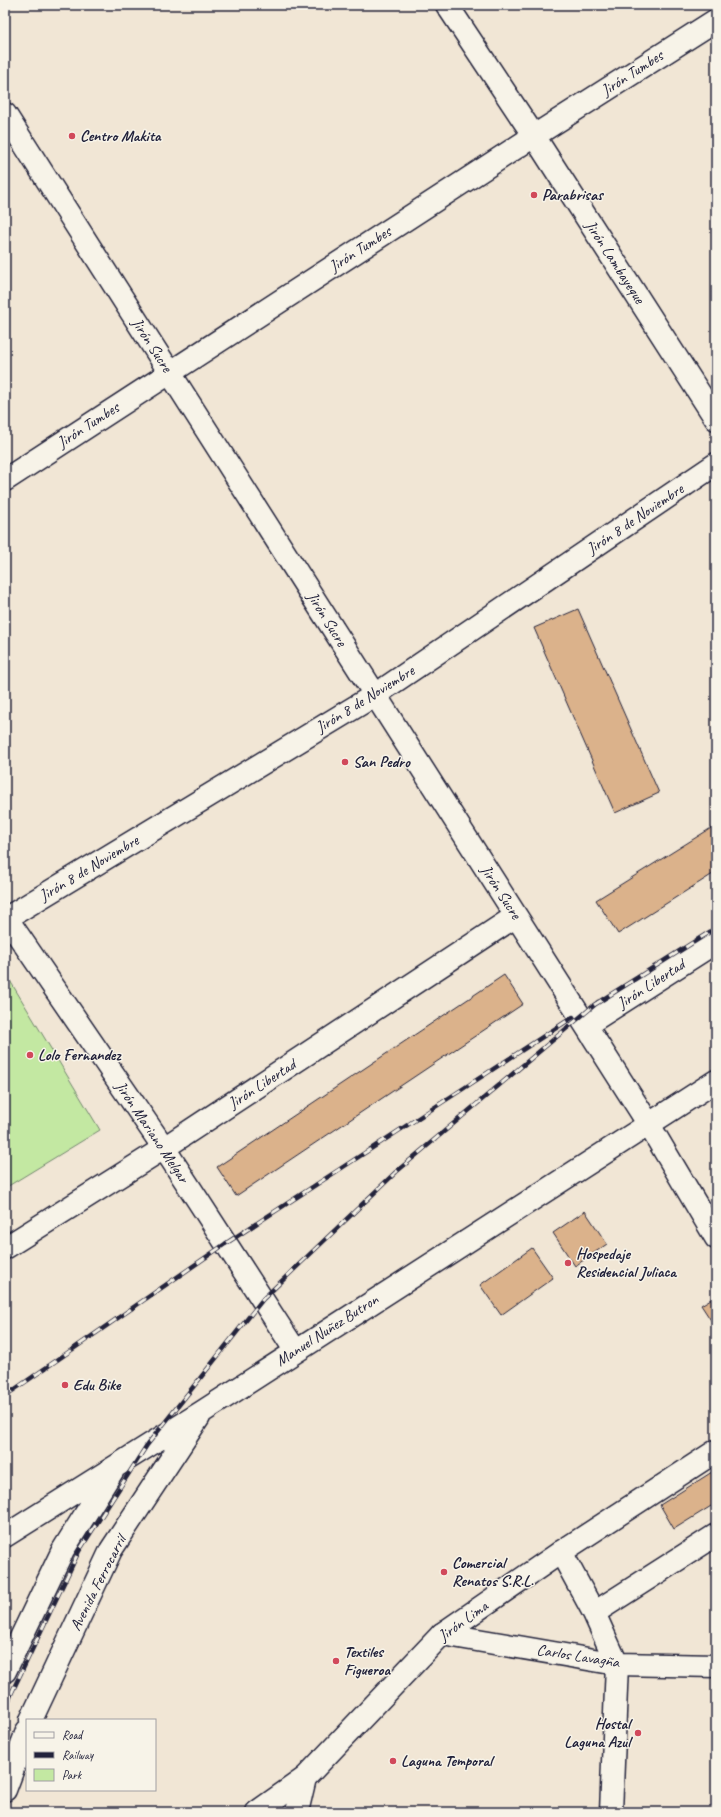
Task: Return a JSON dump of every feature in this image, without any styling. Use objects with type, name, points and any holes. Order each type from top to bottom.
[{"type":"street","name":"Jirón Lambayeque","points":[[448,5],[716,419]]},
{"type":"street","name":"Jirón Tumbes","points":[[5,480],[534,136],[716,20]]},
{"type":"street","name":"Jirón Sucre","points":[[5,114],[648,1123],[716,1238]]},
{"type":"street","name":"Jirón 8 de Noviembre","points":[[6,918],[375,694],[716,464]]},
{"type":"street","name":"Jirón Libertad","points":[[5,1248],[164,1148],[516,916]]},
{"type":"street","name":"Jirón Mariano Melgar","points":[[6,918],[164,1148],[295,1350]]},
{"type":"street","name":"Jirón Libertad","points":[[586,1025],[716,942]]},
{"type":"street","name":"Manuel Nuñez Butron","points":[[5,1536],[202,1412],[295,1350],[716,1080]]},
{"type":"street","name":"Avenida Ferrocarril","points":[[31,1719],[111,1550],[202,1412]]},
{"type":"street","name":"Jirón Lima","points":[[257,1812],[305,1778],[442,1634],[561,1552],[716,1451]]},
{"type":"street","points":[[5,1672],[63,1550],[116,1465]]},
{"type":"street","points":[[594,1613],[716,1535]]},
{"type":"street","points":[[561,1552],[594,1613],[616,1664],[611,1812]]},
{"type":"street","name":"Carlos Lavagña","points":[[442,1634],[616,1664],[716,1666]]},
{"type":"street","points":[[5,1790],[26,1734]]},
{"type":"street","points":[[297,1812],[305,1778]]},
{"type":"green space","name":"Lolo Fernandez","points":[[5,979],[9,979],[100,1130],[5,1188]]},
{"type":"building","points":[[578,609],[659,793],[615,813],[534,628]]},
{"type":"building","points":[[716,825],[716,872],[618,934],[596,900]]},
{"type":"building","points":[[504,975],[523,1004],[236,1196],[217,1167]]},
{"type":"building","points":[[585,1211],[607,1244],[575,1266],[553,1233]]},
{"type":"building","points":[[532,1248],[553,1278],[501,1315],[480,1285]]},
{"type":"building","points":[[716,1296],[716,1328],[701,1305]]},
{"type":"building","points":[[712,1472],[716,1480],[716,1503],[674,1529],[660,1505]]},
{"type":"building","points":[[714,1700],[716,1700],[716,1791],[715,1791]]},
{"type":"railway","points":[[594,1005],[716,928]]},
{"type":"railway","points":[[5,1711],[11,1694],[79,1551],[147,1445],[263,1299],[396,1172],[598,1002]]},
{"type":"railway","points":[[5,1396],[225,1244],[573,1017]]},
{"type":"place","name":"Centro Makita","points":[[72,136]]},
{"type":"place","name":"Parabrisas","points":[[534,195]]},
{"type":"place","name":"San Pedro","points":[[345,762]]},
{"type":"place","name":"Lolo Fernandez","points":[[30,1055]]},
{"type":"place","name":"Hospedaje Residencial Juliaca","points":[[568,1263]]},
{"type":"place","name":"Edu Bike","points":[[65,1385]]},
{"type":"place","name":"Comercial Renatos S.R.L.","points":[[444,1572]]},
{"type":"place","name":"Textiles Figueroa","points":[[336,1661]]},
{"type":"place","name":"Hostal Laguna Azul","points":[[638,1733]]},
{"type":"place","name":"Laguna Temporal","points":[[393,1761]]}]
